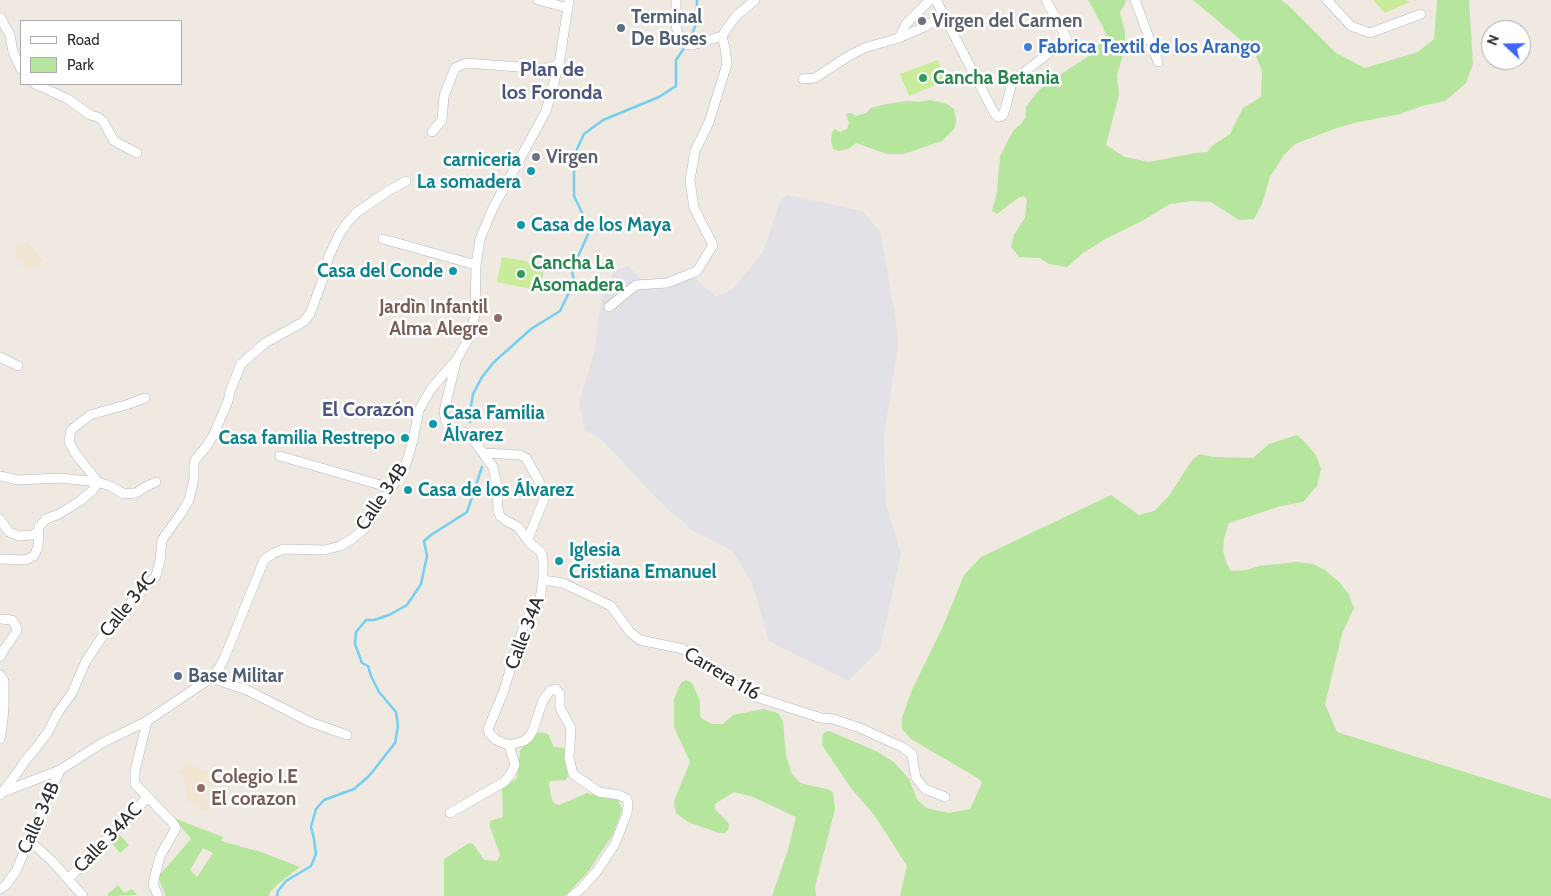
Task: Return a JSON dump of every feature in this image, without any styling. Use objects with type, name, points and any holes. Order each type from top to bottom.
[{"type":"street","points":[[538,0],[568,4]]},
{"type":"street","points":[[676,0],[676,26],[679,36],[687,45],[722,36],[736,16],[755,0]]},
{"type":"street","points":[[899,38],[906,24],[938,1],[943,16],[994,113],[1000,117],[1003,115],[1012,82],[1067,39],[1046,0]]},
{"type":"street","points":[[1135,0],[1158,62]]},
{"type":"street","points":[[1327,0],[1350,26],[1370,33],[1421,14]]},
{"type":"street","name":"Calle 34B","points":[[2,794],[60,770],[102,743],[147,721],[211,678],[224,659],[264,560],[284,549],[325,550],[340,546],[365,528],[406,464],[419,410],[431,389],[457,359],[469,338],[475,315],[476,265],[480,239],[492,208],[546,111],[559,64],[568,4]]},
{"type":"street","points":[[804,79],[815,78],[864,48],[899,38],[943,16]]},
{"type":"street","points":[[0,17],[10,35],[13,52],[20,67]]},
{"type":"street","points":[[608,307],[636,285],[667,283],[697,271],[713,245],[694,208],[690,180],[695,151],[709,122],[726,64],[722,36]]},
{"type":"street","points":[[432,132],[442,120],[444,96],[455,68],[466,62],[532,68],[546,68],[559,64]]},
{"type":"street","points":[[37,85],[68,98],[90,115],[98,116],[114,141],[137,153]]},
{"type":"street","name":"Calle 34C","points":[[2,794],[24,761],[48,732],[57,714],[72,693],[86,661],[104,633],[156,576],[162,540],[182,512],[188,500],[194,479],[195,460],[213,436],[241,364],[265,343],[303,322],[310,314],[329,256],[338,235],[346,223],[356,213],[406,181]]},
{"type":"street","points":[[383,239],[476,265]]},
{"type":"street","points":[[0,357],[18,366]]},
{"type":"street","name":"Calle 34A","points":[[457,359],[444,411],[446,422],[449,427],[470,435],[484,453],[493,468],[500,516],[518,527],[530,543],[541,552],[543,560],[543,580],[540,599],[525,622],[503,693],[488,729],[489,733],[496,740],[509,745]]},
{"type":"street","points":[[98,482],[72,448],[69,442],[71,430],[90,415],[145,398]]},
{"type":"street","points":[[484,453],[520,455],[526,458],[546,494],[528,539]]},
{"type":"street","points":[[280,456],[391,488]]},
{"type":"street","points":[[0,476],[18,480],[60,478],[98,482],[124,494],[136,493],[156,482]]},
{"type":"street","points":[[0,559],[25,560],[34,556],[38,547],[39,527],[46,519],[59,514],[80,501],[93,490],[98,482]]},
{"type":"street","points":[[0,519],[9,532],[20,536],[32,535],[38,532]]},
{"type":"street","name":"Carrera 116","points":[[543,580],[563,583],[611,606],[630,632],[640,640],[683,649],[701,663],[716,669],[726,679],[753,696],[821,718],[833,719],[860,728],[902,747],[912,754],[916,778],[924,789],[945,797]]},
{"type":"street","points":[[0,619],[12,620],[17,631],[0,657]]},
{"type":"street","points":[[0,675],[4,681],[1,689],[3,720],[0,735]]},
{"type":"street","points":[[211,678],[247,690],[310,722],[347,735]]},
{"type":"street","points":[[450,813],[504,782],[510,775],[515,765],[509,745],[524,741],[529,736],[533,730],[543,700],[550,691],[556,689],[560,694],[560,708],[571,728],[569,758],[573,774],[599,792],[625,796],[628,804],[627,813],[615,844],[597,871],[572,896]]},
{"type":"street","points":[[147,721],[135,771],[135,784],[176,828],[160,856],[153,884],[158,896]]},
{"type":"street","name":"Calle 34B","points":[[0,889],[5,886],[16,871],[60,770]]},
{"type":"street","name":"Calle 34AC","points":[[68,878],[147,798]]},
{"type":"street","points":[[30,841],[52,861],[83,896]]},
{"type":"shaded area","points":[[788,195],[862,211],[880,231],[895,314],[898,346],[884,436],[886,504],[901,554],[880,649],[848,681],[769,641],[752,583],[732,550],[693,531],[659,501],[602,440],[585,430],[579,403],[594,353],[602,296],[614,271],[628,266],[645,283],[696,279],[716,297],[733,289],[763,252],[780,201]]},
{"type":"shaded area","points":[[28,242],[43,261],[26,272],[16,256],[17,245]]},
{"type":"shaded area","name":"Colegio I.E El corazon","points":[[187,763],[219,777],[209,812],[199,808],[199,804],[190,802],[187,799],[184,776],[178,773]]},
{"type":"green space","points":[[1088,0],[1126,0],[1120,12],[1125,32],[1125,48],[1117,75],[1119,95],[1106,145],[1125,157],[1149,162],[1207,152],[1213,145],[1230,134],[1243,108],[1261,97],[1262,71],[1254,51],[1193,0],[1281,0],[1336,53],[1365,68],[1418,52],[1434,39],[1437,0],[1469,0],[1473,64],[1466,83],[1445,101],[1422,106],[1400,114],[1354,123],[1295,144],[1284,155],[1270,177],[1262,204],[1254,219],[1239,220],[1211,202],[1192,201],[1170,204],[1142,221],[1107,238],[1083,253],[1067,267],[1049,264],[1040,258],[1019,257],[1011,247],[1014,235],[1025,217],[1027,200],[1024,196],[1018,198],[997,214],[992,211],[997,192],[1000,156],[1013,131],[1025,118],[1026,107],[1037,92],[1047,83],[1089,56],[1106,35]]},
{"type":"green space","points":[[1373,0],[1406,0],[1410,2],[1385,13]]},
{"type":"green space","name":"Cancha Betania","points":[[938,60],[946,81],[909,96],[900,74]]},
{"type":"green space","points":[[930,100],[947,104],[954,109],[955,128],[942,141],[904,154],[887,154],[856,143],[848,149],[838,151],[833,149],[831,141],[832,132],[835,129],[840,132],[847,129],[849,123],[846,115],[848,113],[856,116],[866,113],[871,108],[886,104]]},
{"type":"green space","name":"Cancha La Asomadera","points":[[502,257],[545,265],[540,291],[497,282]]},
{"type":"green space","points":[[1297,435],[1316,455],[1321,469],[1317,486],[1303,502],[1281,506],[1229,523],[1224,538],[1223,551],[1227,564],[1231,571],[1296,562],[1313,564],[1325,570],[1348,593],[1354,608],[1342,634],[1325,704],[1337,732],[1551,799],[1551,896],[900,896],[907,866],[875,816],[851,788],[822,745],[823,733],[829,731],[878,752],[895,763],[909,779],[917,799],[926,808],[949,813],[970,809],[982,783],[979,779],[911,739],[902,729],[902,718],[912,690],[944,624],[964,575],[981,557],[1111,495],[1139,515],[1154,511],[1169,496],[1192,460],[1200,454],[1213,457],[1253,458],[1269,444]]},
{"type":"green space","points":[[686,680],[692,683],[700,701],[700,715],[702,719],[713,724],[723,724],[733,715],[764,709],[778,713],[783,721],[786,755],[792,774],[800,783],[833,792],[835,809],[815,887],[816,896],[772,896],[788,850],[796,817],[753,797],[734,792],[715,804],[715,809],[729,824],[728,830],[725,833],[719,833],[688,822],[676,813],[674,801],[690,762],[674,727],[674,699],[681,683]]},
{"type":"green space","points":[[540,732],[548,734],[554,747],[564,748],[568,776],[566,780],[550,781],[552,800],[555,804],[559,805],[587,793],[618,800],[622,810],[613,834],[588,872],[565,896],[444,896],[444,859],[469,843],[473,844],[484,860],[497,861],[500,855],[490,827],[490,821],[503,817],[502,789],[517,778],[520,750]]},
{"type":"green space","points":[[174,818],[223,837],[221,841],[261,852],[300,867],[278,884],[270,892],[269,896],[166,896],[158,877],[191,839]],"holes":[[[203,848],[213,853],[197,877],[190,870]]]},
{"type":"green space","points":[[119,834],[129,845],[120,853],[111,842]]},
{"type":"green space","points":[[118,885],[124,893],[132,889],[137,895],[108,896]]},
{"type":"waterway","points":[[470,422],[473,394],[482,377],[494,362],[531,329],[560,311],[574,282],[572,270],[589,232],[574,196],[577,149],[584,134],[603,120],[659,97],[676,86],[676,60],[689,41],[697,22],[697,0]]},
{"type":"waterway","points":[[277,896],[278,891],[286,881],[311,866],[316,854],[311,827],[316,809],[324,800],[354,789],[369,776],[395,743],[398,726],[396,712],[379,692],[368,666],[362,663],[355,644],[356,632],[366,620],[374,620],[389,615],[407,605],[421,584],[427,556],[424,541],[467,512],[482,467]]},
{"type":"place","name":"Virgen del Carmen","points":[[922,21]]},
{"type":"place","name":"Terminal De Buses","points":[[621,28]]},
{"type":"place","name":"Fabrica Textil de los Arango","points":[[1028,47]]},
{"type":"place","name":"Cancha Betania","points":[[923,78]]},
{"type":"place","name":"Virgen","points":[[536,157]]},
{"type":"place","name":"carniceria La somadera","points":[[531,171]]},
{"type":"place","name":"Casa de los Maya","points":[[521,225]]},
{"type":"place","name":"Casa del Conde","points":[[453,271]]},
{"type":"place","name":"Cancha La Asomadera","points":[[521,274]]},
{"type":"place","name":"Jardìn Infantil Alma Alegre","points":[[498,318]]},
{"type":"place","name":"Casa Familia Álvarez","points":[[433,424]]},
{"type":"place","name":"Casa familia Restrepo","points":[[405,438]]},
{"type":"place","name":"Casa de los Álvarez","points":[[408,490]]},
{"type":"place","name":"Iglesia Cristiana Emanuel","points":[[559,561]]},
{"type":"place","name":"Base Militar","points":[[178,676]]},
{"type":"place","name":"Colegio I.E El corazon","points":[[201,788]]},
{"type":"district","name":"Plan de los Foronda","points":[[552,82]]},
{"type":"district","name":"El Corazón","points":[[368,410]]}]
